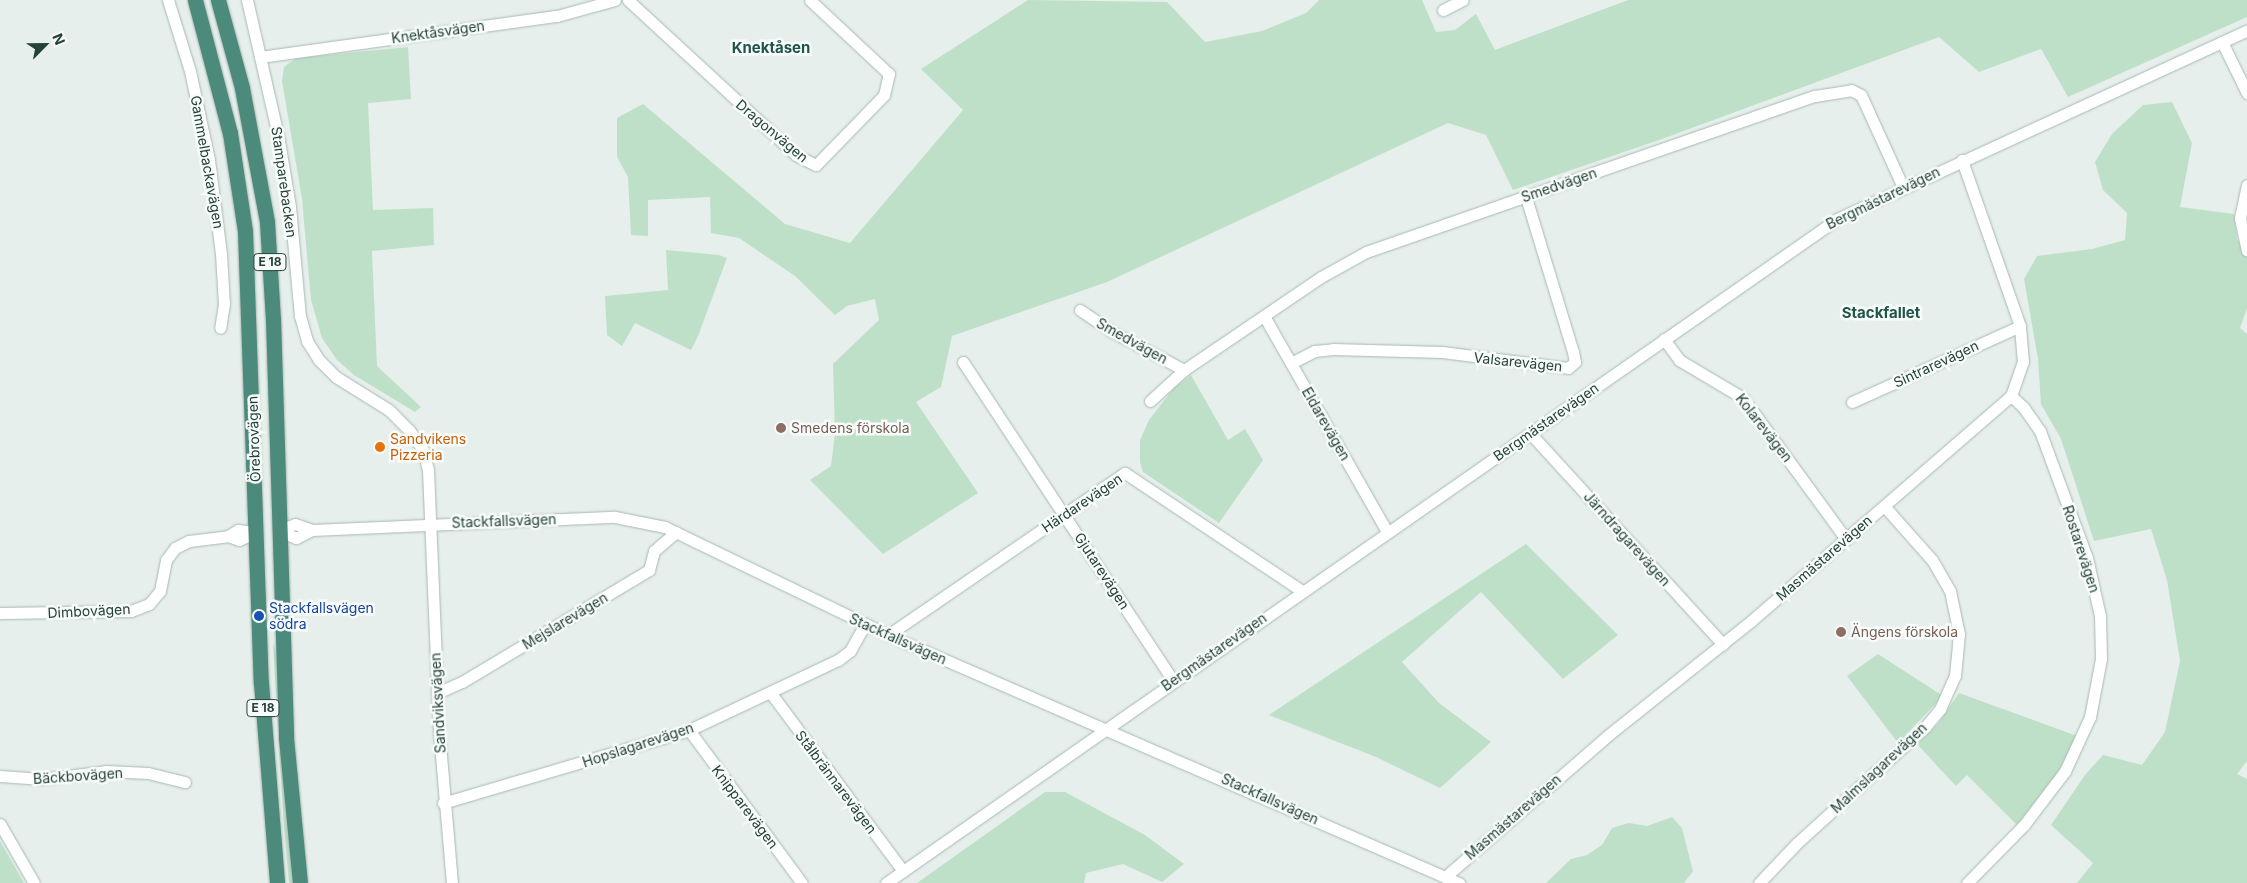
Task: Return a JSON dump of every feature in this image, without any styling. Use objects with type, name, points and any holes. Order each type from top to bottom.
[{"type":"highway","name":"Örebrovägen","points":[[195,0],[228,126],[245,231],[261,683],[277,883]]},
{"type":"highway","name":"Örebrovägen","points":[[218,0],[242,88],[267,222],[273,319],[278,530],[286,738],[300,883]]},
{"type":"highway","points":[[256,532],[278,530]]},
{"type":"street","name":"Gammelbackavägen","points":[[168,0],[192,79],[209,160],[221,254],[224,304],[220,328]]},
{"type":"street","name":"Stamparebacken","points":[[247,0],[278,135],[290,207],[300,316],[307,341],[319,360],[336,377],[389,410],[409,430],[423,450],[428,470],[429,523]]},
{"type":"street","name":"Knektåsvägen","points":[[260,56],[557,16],[614,0]]},
{"type":"street","name":"Dragonvägen","points":[[628,0],[796,155],[816,165],[884,95],[890,74],[810,0]]},
{"type":"street","points":[[1443,10],[1463,0]]},
{"type":"street","name":"Bergmästarevägen","points":[[886,883],[1173,680],[1837,219],[2247,30]]},
{"type":"street","points":[[2222,42],[2247,94]]},
{"type":"street","name":"Smedvägen","points":[[1150,401],[1184,370],[1321,277],[1366,252],[1835,90],[1851,90],[1861,95],[1903,187]]},
{"type":"street","name":"Masmästarevägen","points":[[1445,877],[1614,730],[1723,644],[2011,396],[2023,362],[2020,326],[1962,160]]},
{"type":"street","points":[[2247,186],[2240,218],[2247,250]]},
{"type":"street","name":"Valsarevägen","points":[[1291,363],[1315,351],[1371,350],[1442,352],[1568,368],[1575,362],[1573,352],[1526,197]]},
{"type":"street","name":"Smedvägen","points":[[1080,310],[1111,331],[1184,370]]},
{"type":"street","name":"Eldarevägen","points":[[1264,316],[1387,532]]},
{"type":"street","name":"Sintrarevägen","points":[[1852,402],[2020,326]]},
{"type":"street","name":"Kolarevägen","points":[[1664,339],[1679,360],[1744,398],[1846,539]]},
{"type":"street","name":"Gjutarevägen","points":[[963,362],[1173,680]]},
{"type":"street","name":"Rostarevägen","points":[[1967,883],[2030,818],[2066,771],[2090,717],[2100,659],[2100,616],[2087,558],[2040,431],[2023,407],[2011,396]]},
{"type":"street","name":"Järndragarevägen","points":[[1530,433],[1723,644]]},
{"type":"street","name":"Härdarevägen","points":[[888,635],[1125,473],[1302,591]]},
{"type":"street","name":"Malmslagarevägen","points":[[1759,883],[1797,843],[1925,727],[1940,709],[1955,676],[1959,634],[1950,591],[1932,560],[1884,506]]},
{"type":"street","name":"Stackfallsvägen","points":[[278,530],[296,538],[312,530],[429,523],[615,517],[665,527],[888,635],[1106,728],[1459,883]]},
{"type":"street","name":"Sandviksvägen","points":[[429,523],[443,803],[452,883]]},
{"type":"street","name":"Dimbovägen","points":[[0,613],[131,611],[149,604],[160,590],[166,560],[175,548],[189,541],[228,536],[238,530],[256,532]]},
{"type":"street","name":"Mejslarevägen","points":[[437,693],[462,682],[649,570],[654,551],[676,532]]},
{"type":"street","name":"Hopslagarevägen","points":[[443,803],[689,730],[838,660],[850,651],[865,624]]},
{"type":"street","name":"Stålbrännarevägen","points":[[770,692],[903,871]]},
{"type":"street","name":"Knipparevägen","points":[[689,730],[802,883]]},
{"type":"street","name":"Bäckbovägen","points":[[0,776],[42,779],[87,772],[122,772],[148,773],[185,782]]},
{"type":"street","points":[[0,824],[34,883]]},
{"type":"green space","points":[[1028,0],[1167,2],[1205,42],[1262,31],[1306,13],[1319,0],[1422,0],[1436,32],[1455,30],[1476,14],[1495,50],[1628,0],[2247,0],[2247,17],[2068,97],[2041,49],[1979,72],[1939,37],[1662,139],[1513,190],[1486,135],[1448,123],[1107,282],[952,336],[941,387],[916,402],[978,493],[883,554],[810,480],[831,466],[835,434],[833,364],[879,320],[875,299],[847,306],[835,315],[795,276],[739,238],[711,233],[710,197],[648,200],[648,236],[631,235],[628,177],[617,157],[617,118],[643,104],[785,224],[850,243],[963,110],[921,69]]},
{"type":"green space","points":[[408,47],[411,99],[368,103],[373,210],[433,208],[434,245],[372,251],[377,366],[421,407],[415,412],[354,375],[337,360],[322,338],[311,300],[302,199],[282,81],[284,67],[296,58]]},
{"type":"green space","points":[[2172,102],[2192,143],[2180,207],[2234,214],[2237,239],[2247,254],[2247,308],[2240,328],[2247,334],[2247,761],[2237,774],[2247,779],[2247,883],[2077,883],[2093,863],[2051,825],[2085,775],[2103,755],[2142,765],[2165,732],[2180,661],[2167,580],[2151,529],[2094,541],[2061,439],[2041,404],[2038,359],[2024,279],[2037,256],[2092,249],[2125,240],[2127,213],[2103,190],[2095,162],[2112,134],[2143,105]]},
{"type":"green space","points":[[666,250],[719,255],[727,258],[698,336],[691,350],[635,323],[622,346],[607,335],[605,296],[668,290]]},
{"type":"green space","points":[[1191,375],[1228,440],[1245,429],[1263,460],[1219,523],[1143,472],[1140,462],[1140,440],[1149,420],[1173,389]]},
{"type":"green space","points":[[1526,544],[1618,635],[1563,679],[1481,592],[1402,662],[1439,703],[1491,742],[1440,788],[1376,757],[1269,715]]},
{"type":"green space","points":[[273,643],[279,660],[296,883],[289,883]]},
{"type":"green space","points":[[1878,654],[1943,696],[1898,743],[1847,676]]},
{"type":"green space","points":[[1959,693],[2077,736],[2057,774],[2017,825],[1967,775],[1956,786],[1917,744],[1938,724]]},
{"type":"green space","points":[[1045,792],[1065,792],[1145,835],[1184,864],[1162,882],[1123,864],[1086,873],[1084,883],[917,883]]},
{"type":"green space","points":[[1672,817],[1682,828],[1693,871],[1684,883],[1546,883],[1571,859],[1587,855],[1602,845],[1612,828],[1629,823],[1647,826]]},
{"type":"green space","points":[[0,841],[24,883],[0,883]]},
{"type":"place","name":"Smedens förskola","points":[[781,428]]},
{"type":"place","name":"Sandvikens Pizzeria","points":[[380,447]]},
{"type":"place","name":"Stackfallsvägen södra","points":[[259,616]]},
{"type":"place","name":"Ängens förskola","points":[[1841,632]]},
{"type":"district","name":"Knektåsen","points":[[771,48]]},
{"type":"district","name":"Stackfallet","points":[[1881,313]]}]
